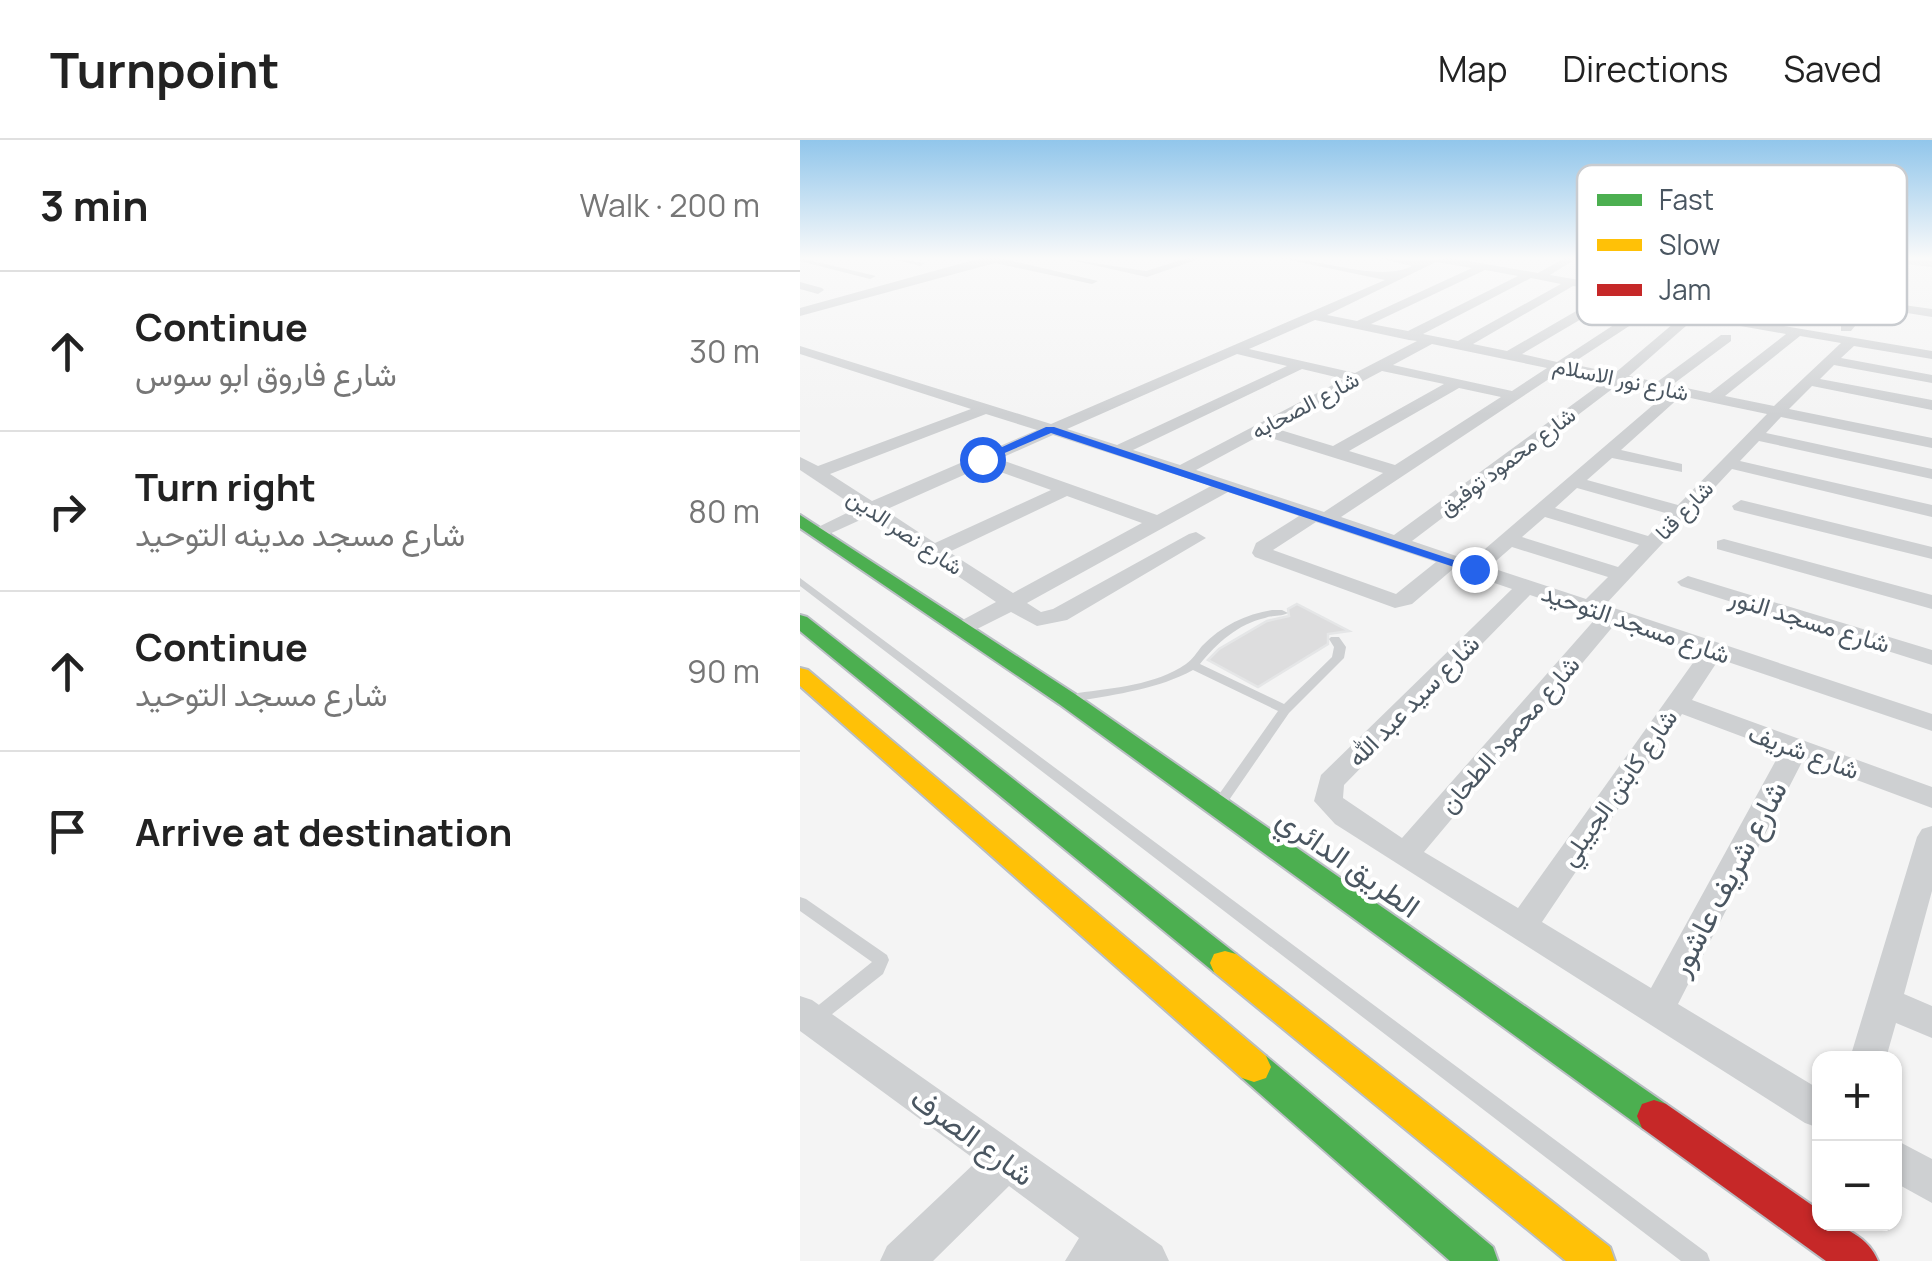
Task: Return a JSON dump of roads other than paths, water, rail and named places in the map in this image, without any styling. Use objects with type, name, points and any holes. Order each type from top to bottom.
[{"type":"highway","name":"الطريق الدائري","points":[[809,526],[1067,699],[1858,1261]]},
{"type":"highway","points":[[800,622],[1596,1261]]},
{"type":"highway","points":[[800,675],[1479,1261]]},
{"type":"street","points":[[809,526],[871,508],[1321,310]]},
{"type":"street","points":[[1358,325],[1390,310]]},
{"type":"street","points":[[1409,336],[1463,310]]},
{"type":"street","points":[[1460,346],[1522,310]]},
{"type":"street","points":[[1921,326],[1931,311]]},
{"type":"street","name":"شارع نور الاسلام","points":[[1310,315],[1778,411],[1869,411],[1932,443]]},
{"type":"street","points":[[1509,356],[1577,316]]},
{"type":"street","points":[[1450,560],[1395,601],[1262,552],[1263,547],[1398,472],[1624,325]]},
{"type":"street","name":"شارع محمود توفيق","points":[[1396,543],[1618,378],[1693,332],[1693,325]]},
{"type":"street","points":[[1713,398],[1782,325]]},
{"type":"street","points":[[1811,325],[1932,355]]},
{"type":"street","name":"شارع قنا","points":[[1601,612],[1622,575],[1831,360],[1854,325]]},
{"type":"street","points":[[1474,569],[1609,452],[1669,389],[1726,338],[1693,332]]},
{"type":"street","name":"شارع الصحابه","points":[[1180,471],[1430,340]]},
{"type":"street","points":[[1232,349],[1357,378]]},
{"type":"street","name":"شارع مسجد التوحيد","points":[[800,350],[1226,485],[1932,723]]},
{"type":"street","points":[[1831,360],[1932,379]]},
{"type":"street","points":[[1118,451],[1300,364]]},
{"type":"street","points":[[1380,366],[1516,396]]},
{"type":"street","points":[[1809,382],[1869,411],[1932,405]]},
{"type":"street","points":[[1335,452],[1457,383]]},
{"type":"street","points":[[808,468],[984,408]]},
{"type":"street","points":[[1260,430],[1398,472]]},
{"type":"street","points":[[1755,436],[1932,474]]},
{"type":"street","points":[[1609,452],[1676,468]]},
{"type":"street","points":[[982,459],[1158,522]]},
{"type":"street","points":[[1728,463],[1932,512]]},
{"type":"street","name":"شارع نصر الدين","points":[[808,468],[1031,617],[1052,618],[1196,538]]},
{"type":"street","points":[[1574,482],[1682,512]]},
{"type":"street","points":[[962,629],[1226,485]]},
{"type":"street","points":[[934,551],[1066,489]]},
{"type":"street","points":[[1742,506],[1932,553]]},
{"type":"street","points":[[1542,510],[1652,543]]},
{"type":"street","points":[[1508,539],[1622,575]]},
{"type":"street","points":[[1724,545],[1932,602]]},
{"type":"street","name":"شارع مسجد النور","points":[[1688,582],[1932,658]]},
{"type":"street","name":"شارع سيد عبد الله","points":[[1407,852],[1345,817],[1328,801],[1331,782],[1526,586]]},
{"type":"street","name":"شارع محمود الطحان","points":[[1407,852],[1601,612]]},
{"type":"street","name":"شارع كابتن الجيبلي","points":[[1523,925],[1714,650]]},
{"type":"street","name":"شارع شريف","points":[[1676,704],[1932,798]]},
{"type":"street","name":"شارع شريف عاشور","points":[[1658,1009],[1796,748]]},
{"type":"street","points":[[1870,1051],[1884,1001],[1922,909],[1932,836]]},
{"type":"street","points":[[1407,852],[1812,1105]]},
{"type":"street","points":[[1884,1001],[1932,1024]]},
{"type":"street","name":"شارع الصرف","points":[[807,1015],[1006,1161],[1099,1248],[1147,1261]]},
{"type":"street","points":[[902,1261],[1006,1161]]},
{"type":"street","points":[[1902,1163],[1932,1183]]},
{"type":"lane","points":[[800,581],[1699,1261]]},
{"type":"lane","points":[[1067,699],[1150,684],[1193,665],[1208,646],[1256,616],[1282,613]]},
{"type":"lane","points":[[1218,806],[1285,710],[1338,658],[1340,647],[1335,640]]},
{"type":"lane","points":[[1193,665],[1285,710]]},
{"type":"lane","points":[[800,903],[881,960],[877,969],[807,1015]]}]
